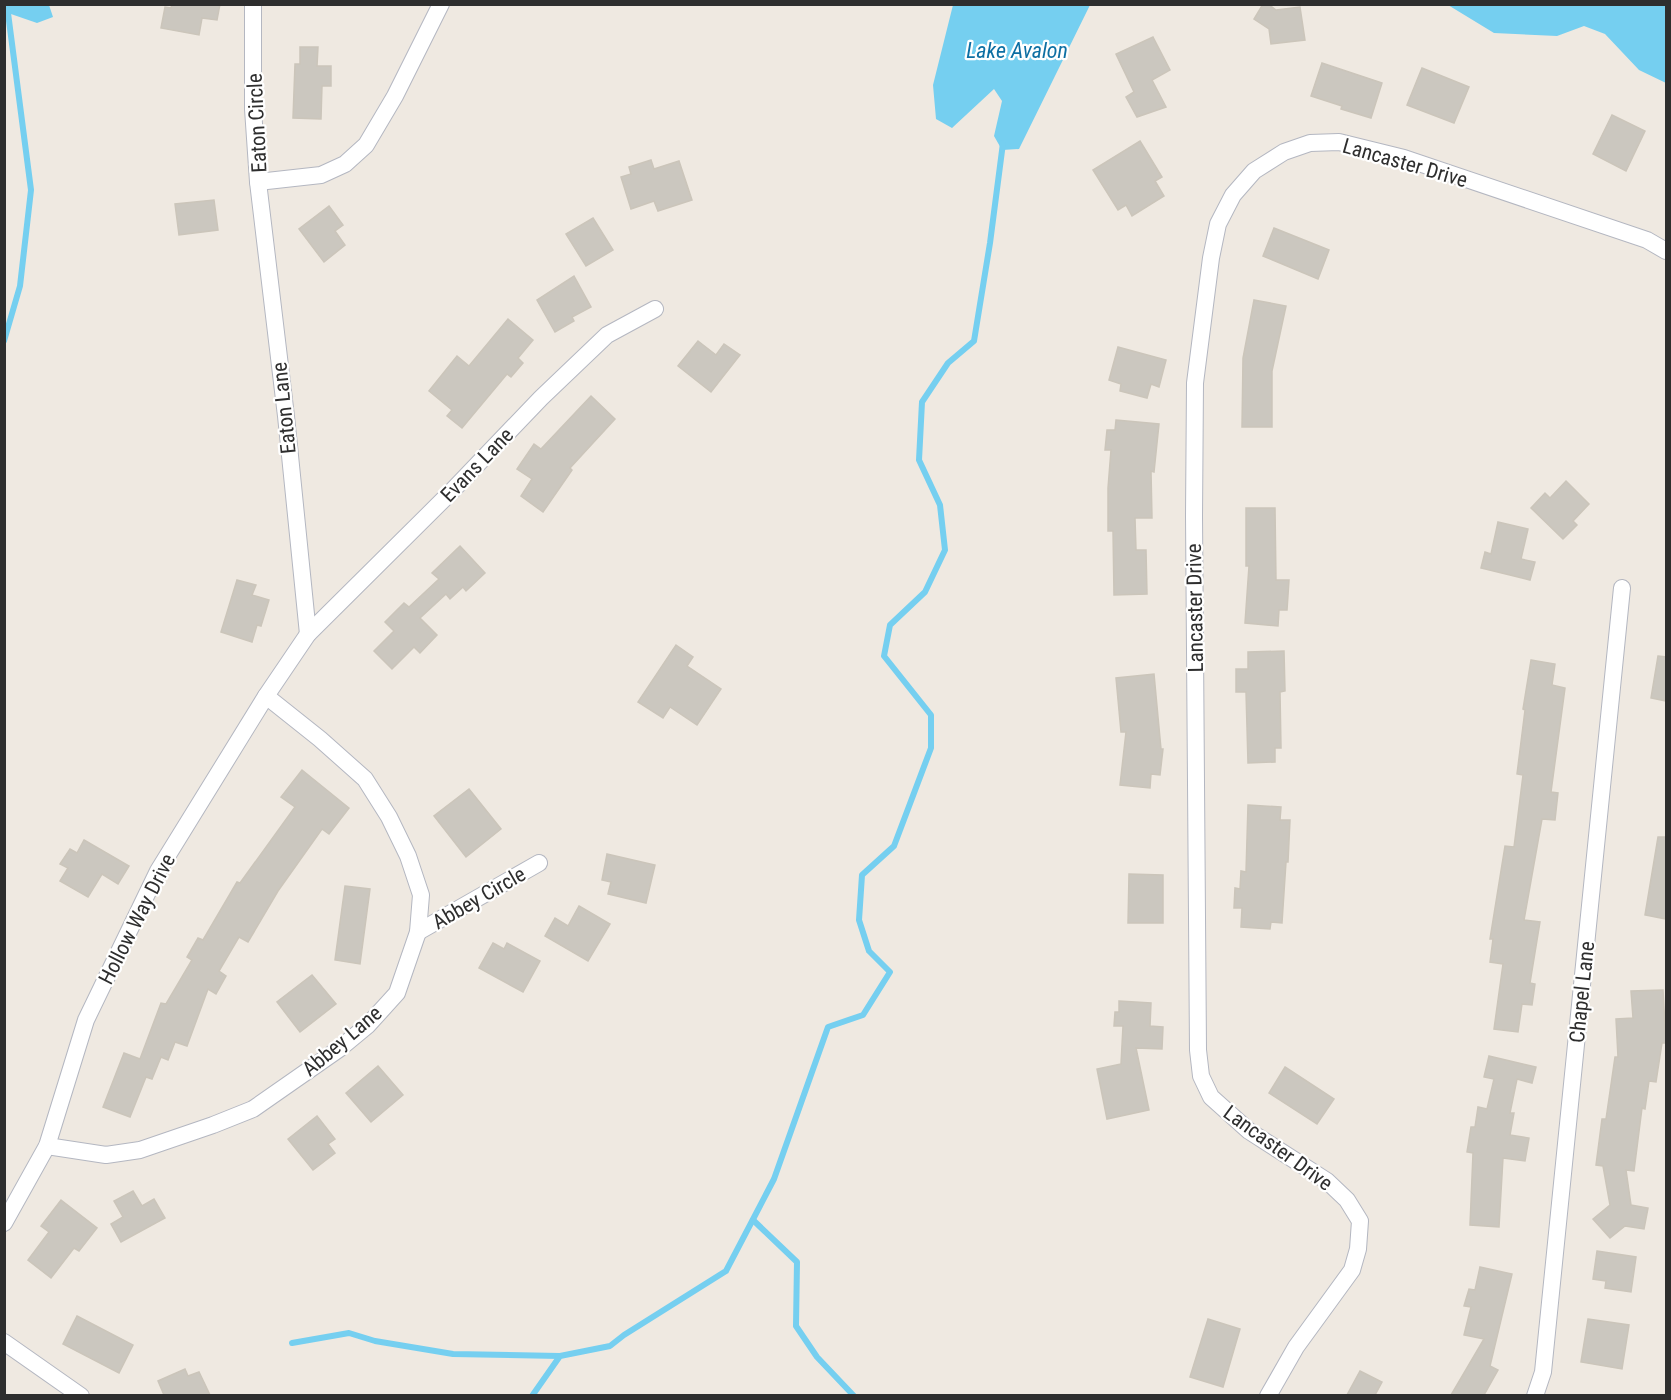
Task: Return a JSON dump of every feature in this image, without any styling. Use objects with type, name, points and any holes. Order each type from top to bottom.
[{"type":"street","name":"Eaton Circle","points":[[253,4],[253,109],[258,183],[321,175],[345,165],[366,145],[395,96],[441,4]]},
{"type":"street","name":"Lancaster Drive","points":[[1268,1395],[1296,1347],[1352,1270],[1358,1249],[1360,1221],[1347,1200],[1327,1181],[1249,1131],[1229,1115],[1211,1098],[1201,1076],[1198,1050],[1195,383],[1211,258],[1218,224],[1233,195],[1254,171],[1284,152],[1310,142],[1339,142],[1404,158],[1647,240],[1666,251]]},
{"type":"street","name":"Eaton Lane","points":[[258,183],[286,416],[308,634]]},
{"type":"street","name":"Evans Lane","points":[[308,634],[450,494],[541,398],[607,335],[655,309]]},
{"type":"street","name":"Chapel Lane","points":[[1535,1395],[1543,1372],[1623,588]]},
{"type":"street","name":"Hollow Way Drive","points":[[4,1222],[47,1146],[87,1020],[158,871],[266,696],[308,634]]},
{"type":"street","name":"Abbey Lane","points":[[47,1146],[106,1155],[140,1150],[253,1109],[339,1049],[368,1025],[396,993],[418,932],[420,895],[408,856],[389,817],[365,779],[266,696]]},
{"type":"street","name":"Abbey Circle","points":[[418,932],[539,863]]},
{"type":"street","points":[[4,1342],[81,1395]]},
{"type":"water","points":[[5,4],[49,5],[53,17],[37,23],[8,13],[5,10]]},
{"type":"water","name":"Lake Avalon","points":[[953,5],[1090,5],[1019,149],[1002,150],[994,136],[1002,101],[994,89],[952,128],[936,119],[933,85]]},
{"type":"water","points":[[1448,5],[1666,5],[1666,83],[1639,70],[1605,34],[1584,26],[1557,36],[1494,33]]},
{"type":"building","points":[[172,4],[220,4],[217,20],[202,18],[199,35],[161,28],[165,7],[171,8]]},
{"type":"building","points":[[1263,4],[1268,4],[1276,10],[1300,7],[1305,40],[1271,44],[1269,29],[1254,19]]},
{"type":"building","points":[[1153,37],[1170,70],[1152,80],[1166,107],[1137,117],[1126,97],[1134,92],[1116,54]]},
{"type":"building","points":[[300,47],[318,47],[317,66],[331,66],[331,86],[322,86],[321,119],[293,118],[295,64],[300,64]]},
{"type":"building","points":[[1322,63],[1382,83],[1371,118],[1341,109],[1342,106],[1311,96]]},
{"type":"building","points":[[1422,68],[1469,87],[1454,123],[1407,105]]},
{"type":"building","points":[[1612,115],[1645,131],[1626,171],[1593,154]]},
{"type":"building","points":[[1140,141],[1162,177],[1155,181],[1164,196],[1132,216],[1126,205],[1118,210],[1093,170]]},
{"type":"building","points":[[651,160],[654,169],[679,161],[692,200],[658,211],[654,201],[631,209],[621,177],[631,174],[629,167]]},
{"type":"building","points":[[214,200],[218,230],[179,235],[175,204]]},
{"type":"building","points":[[329,206],[343,225],[335,231],[345,245],[324,262],[299,229]]},
{"type":"building","points":[[593,218],[613,250],[586,266],[566,234]]},
{"type":"building","points":[[1274,228],[1329,250],[1318,279],[1263,256]]},
{"type":"building","points":[[574,276],[591,307],[572,317],[574,321],[555,332],[537,300]]},
{"type":"building","points":[[1254,300],[1286,306],[1272,371],[1272,427],[1242,427],[1243,358]]},
{"type":"building","points":[[508,319],[533,340],[518,358],[523,363],[511,377],[507,374],[462,428],[447,416],[452,410],[429,391],[457,356],[469,366]]},
{"type":"building","points":[[698,341],[716,355],[724,344],[740,355],[711,392],[678,366]]},
{"type":"building","points":[[1118,347],[1166,360],[1159,387],[1151,384],[1147,398],[1120,391],[1121,384],[1109,380]]},
{"type":"building","points":[[591,396],[615,419],[570,468],[572,470],[543,512],[521,496],[532,479],[517,469],[534,444],[541,449]]},
{"type":"building","points":[[1116,420],[1159,424],[1154,472],[1151,471],[1152,518],[1135,518],[1136,550],[1146,550],[1147,594],[1114,595],[1113,531],[1108,531],[1111,450],[1105,450],[1107,430],[1115,430]]},
{"type":"building","points":[[1566,481],[1589,504],[1573,521],[1577,525],[1563,539],[1531,508],[1545,493],[1550,498]]},
{"type":"building","points":[[1246,508],[1275,508],[1276,580],[1289,580],[1287,610],[1279,610],[1278,626],[1245,623],[1249,566],[1246,566]]},
{"type":"building","points":[[1498,522],[1528,529],[1521,559],[1535,562],[1530,580],[1481,568],[1485,552],[1491,554]]},
{"type":"building","points":[[460,546],[485,573],[466,591],[463,587],[450,599],[446,594],[420,618],[437,635],[420,653],[414,647],[392,669],[374,651],[394,631],[385,622],[404,603],[409,607],[439,579],[432,573]]},
{"type":"building","points":[[237,580],[256,585],[252,595],[269,600],[261,626],[257,625],[252,642],[221,632]]},
{"type":"building","points":[[676,645],[693,657],[687,666],[721,689],[697,725],[670,707],[663,718],[638,702]]},
{"type":"building","points":[[1284,651],[1285,691],[1280,692],[1281,748],[1275,748],[1275,762],[1248,763],[1246,692],[1236,692],[1236,669],[1248,669],[1248,652]]},
{"type":"building","points":[[1658,656],[1666,657],[1666,701],[1651,698]]},
{"type":"building","points":[[1531,660],[1555,664],[1552,685],[1565,688],[1551,792],[1558,793],[1555,820],[1542,819],[1524,920],[1540,922],[1530,983],[1535,984],[1532,1005],[1522,1004],[1518,1032],[1494,1029],[1503,964],[1490,962],[1493,939],[1490,939],[1505,846],[1514,847],[1523,775],[1517,774],[1525,710],[1523,709]]},
{"type":"building","points":[[1154,674],[1161,749],[1163,749],[1160,775],[1151,774],[1150,788],[1120,785],[1126,732],[1121,732],[1116,678]]},
{"type":"building","points":[[302,770],[349,808],[329,834],[322,829],[278,891],[248,942],[239,937],[219,971],[226,976],[216,994],[208,989],[187,1046],[175,1042],[168,1060],[161,1057],[152,1079],[146,1077],[130,1117],[103,1107],[124,1053],[140,1059],[161,1003],[166,1004],[192,960],[187,957],[198,938],[203,940],[237,882],[240,883],[295,807],[281,797]]},
{"type":"building","points":[[469,789],[501,829],[466,857],[434,816]]},
{"type":"building","points":[[1248,805],[1281,807],[1280,820],[1290,820],[1282,923],[1271,922],[1270,929],[1241,927],[1242,908],[1234,908],[1235,888],[1240,889],[1241,871],[1246,872]]},
{"type":"building","points":[[1658,837],[1666,837],[1666,919],[1645,915]]},
{"type":"building","points":[[84,840],[129,866],[118,884],[102,874],[88,897],[60,881],[68,868],[60,864],[70,849],[77,853]]},
{"type":"building","points":[[607,854],[655,865],[646,903],[608,894],[611,882],[602,880]]},
{"type":"building","points":[[1129,874],[1163,875],[1163,923],[1128,923]]},
{"type":"building","points":[[345,886],[370,889],[360,964],[335,960]]},
{"type":"building","points":[[579,906],[610,924],[588,961],[545,936],[555,918],[568,926]]},
{"type":"building","points":[[493,943],[504,949],[507,943],[540,961],[523,992],[479,968]]},
{"type":"building","points":[[312,975],[336,1004],[300,1032],[277,1002]]},
{"type":"building","points":[[1663,990],[1666,1043],[1662,1043],[1656,1082],[1649,1081],[1645,1109],[1642,1108],[1634,1171],[1626,1170],[1631,1205],[1648,1208],[1644,1229],[1625,1226],[1610,1238],[1593,1219],[1610,1205],[1603,1166],[1596,1165],[1602,1119],[1606,1119],[1615,1057],[1618,1057],[1616,1019],[1633,1018],[1631,991]]},
{"type":"building","points":[[1119,1001],[1151,1003],[1150,1026],[1163,1027],[1162,1049],[1136,1048],[1149,1110],[1107,1119],[1097,1069],[1121,1064],[1123,1026],[1114,1026],[1115,1012],[1119,1012]]},
{"type":"building","points":[[1489,1056],[1536,1067],[1532,1083],[1517,1079],[1510,1113],[1514,1113],[1510,1135],[1529,1138],[1525,1161],[1503,1158],[1499,1227],[1470,1225],[1473,1153],[1467,1152],[1471,1127],[1475,1127],[1478,1107],[1487,1109],[1494,1079],[1484,1077]]},
{"type":"building","points":[[378,1066],[403,1095],[371,1122],[346,1093]]},
{"type":"building","points":[[1285,1067],[1334,1099],[1317,1124],[1269,1093]]},
{"type":"building","points":[[317,1116],[335,1139],[328,1144],[335,1153],[313,1170],[288,1139]]},
{"type":"building","points":[[133,1191],[142,1206],[154,1199],[165,1218],[121,1242],[111,1224],[123,1217],[114,1201]]},
{"type":"building","points":[[61,1200],[97,1228],[79,1251],[74,1248],[51,1278],[28,1260],[49,1232],[41,1226]]},
{"type":"building","points":[[1597,1251],[1636,1257],[1631,1292],[1605,1288],[1606,1281],[1593,1279]]},
{"type":"building","points":[[1480,1267],[1512,1274],[1490,1366],[1498,1370],[1484,1395],[1451,1395],[1484,1339],[1464,1335],[1471,1307],[1464,1306],[1469,1289],[1475,1290]]},
{"type":"building","points":[[77,1316],[133,1345],[119,1373],[63,1344]]},
{"type":"building","points":[[1208,1319],[1240,1329],[1223,1387],[1190,1377]]},
{"type":"building","points":[[1588,1319],[1629,1325],[1622,1369],[1581,1362]]},
{"type":"building","points":[[185,1369],[188,1376],[199,1372],[210,1395],[164,1395],[158,1381]]},
{"type":"building","points":[[1360,1371],[1382,1382],[1375,1395],[1347,1395]]},
{"type":"waterway","points":[[4,341],[20,286],[31,190],[5,4]]},
{"type":"waterway","points":[[532,1396],[560,1356],[610,1346],[726,1271],[774,1179],[828,1027],[863,1015],[890,972],[869,951],[859,920],[862,875],[894,846],[931,748],[931,715],[884,656],[890,625],[925,592],[945,550],[940,505],[919,460],[922,402],[948,363],[974,341],[1003,143]]},
{"type":"waterway","points":[[753,1220],[797,1262],[796,1326],[817,1357],[854,1396]]},
{"type":"waterway","points":[[292,1343],[349,1333],[375,1341],[453,1354],[560,1356]]}]
